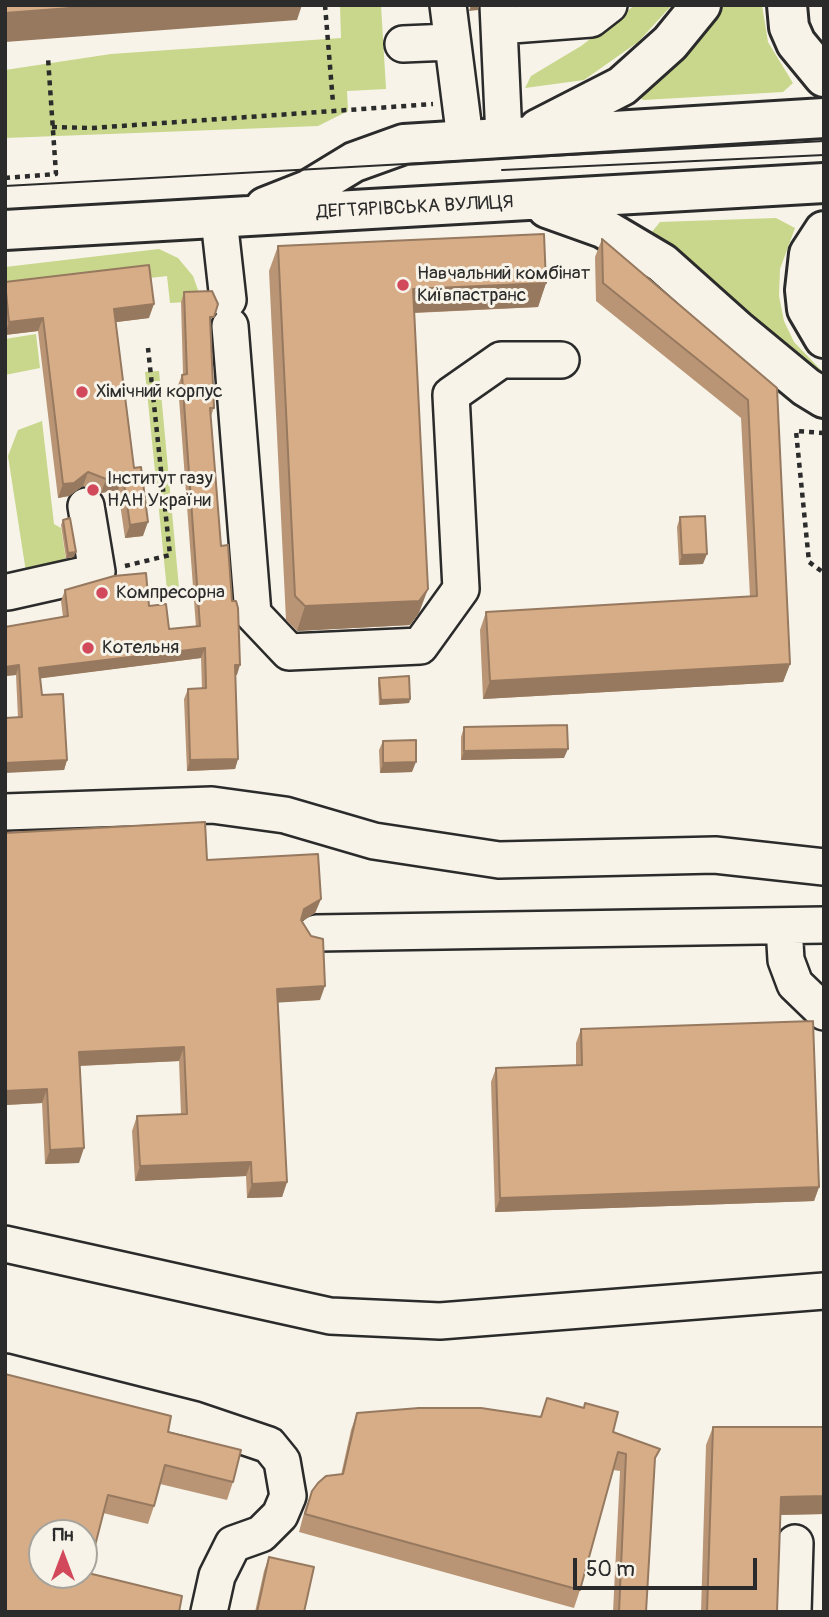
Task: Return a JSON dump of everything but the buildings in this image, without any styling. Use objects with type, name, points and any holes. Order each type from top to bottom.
[{"type":"main road","points":[[513,137],[622,86],[670,43],[701,5]]},
{"type":"main road","points":[[786,5],[789,27],[796,43],[824,77]]},
{"type":"main road","points":[[228,218],[308,190],[354,162],[404,144],[824,118]]},
{"type":"main road","name":"ДЕГТЯРІВСЬКА ВУЛИЦЯ","points":[[5,230],[824,183]]},
{"type":"main road","points":[[528,202],[603,228],[662,263],[737,330],[806,387],[824,398]]},
{"type":"main road","points":[[824,231],[809,254],[805,290],[807,309],[824,338]]},
{"type":"lane","points":[[448,5],[450,42],[465,139]]},
{"type":"lane","points":[[513,137],[498,16],[552,14],[591,19],[609,5]]},
{"type":"lane","points":[[402,44],[450,42]]},
{"type":"lane","points":[[228,218],[229,313],[253,614],[289,652],[420,646],[461,589],[451,395],[501,360],[561,360]]},
{"type":"lane","points":[[7,596],[97,572],[86,506]]},
{"type":"lane","points":[[7,596],[55,606]]},
{"type":"lane","points":[[5,812],[212,805],[285,815],[374,841],[499,860],[715,855],[824,867]]},
{"type":"lane","points":[[316,933],[824,925]]},
{"type":"lane","points":[[784,926],[786,960],[795,984],[824,1012]]},
{"type":"lane","points":[[5,1244],[330,1316],[440,1321],[824,1291]]},
{"type":"lane","points":[[5,1372],[195,1420],[269,1445],[282,1461],[288,1496],[280,1515],[261,1534],[233,1544],[217,1576],[209,1612]]},
{"type":"lane","points":[[793,1612],[795,1543]]},
{"type":"path","points":[[325,5],[333,103]]},
{"type":"path","points":[[5,178],[56,174],[48,58]]},
{"type":"path","points":[[52,127],[92,128],[461,102]]},
{"type":"path","points":[[97,572],[170,555],[148,348]]},
{"type":"path","points":[[824,433],[796,432],[809,562],[824,573]]},
{"type":"green space","points":[[340,5],[381,5],[386,89],[347,91],[348,111],[318,126],[5,138],[5,70],[111,54],[341,38]]},
{"type":"green space","points":[[635,5],[672,5],[638,42],[584,80],[525,88],[531,76],[581,46]]},
{"type":"green space","points":[[723,5],[762,5],[768,42],[793,83],[783,92],[643,100],[638,95],[674,63]]},
{"type":"green space","points":[[776,218],[795,228],[780,269],[779,296],[784,321],[794,342],[821,370],[816,374],[651,233],[660,222]]},
{"type":"green space","points":[[159,249],[178,258],[193,276],[202,301],[170,303],[167,276],[5,295],[5,267]]},
{"type":"green space","points":[[36,334],[40,368],[5,375],[5,339]]},
{"type":"green space","points":[[159,371],[180,599],[168,600],[145,372]]},
{"type":"green space","points":[[42,421],[54,524],[61,528],[67,566],[26,572],[8,456],[18,430]]},
{"type":"tram line","points":[[5,186],[824,141]]},
{"type":"tram line","points":[[502,170],[824,155]]},
{"type":"place","name":"Навчальний комбінат Київпастранс","points":[[403,285]]},
{"type":"place","name":"Хімічний корпус","points":[[82,392]]},
{"type":"place","name":"Інститут газу НАН України","points":[[93,490]]},
{"type":"place","name":"Компресорна","points":[[102,593]]},
{"type":"place","name":"Котельня","points":[[88,648]]}]
